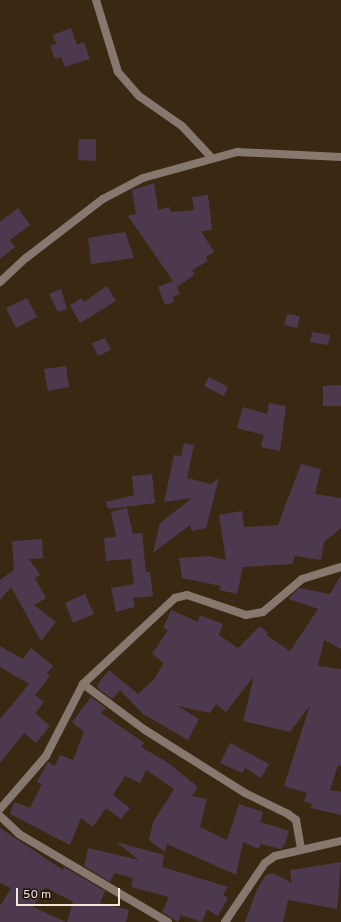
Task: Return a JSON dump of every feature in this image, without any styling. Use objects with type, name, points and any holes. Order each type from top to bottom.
[{"type":"street","points":[[96,0],[118,72],[139,96],[182,126],[211,157]]},
{"type":"street","points":[[0,282],[26,258],[103,199],[143,178],[211,157],[237,152],[341,157]]},
{"type":"street","points":[[0,809],[46,756],[83,684],[176,598],[187,595],[246,615],[263,612],[302,579],[341,567]]},
{"type":"street","points":[[83,684],[145,730],[245,793],[288,814],[296,820],[301,848]]},
{"type":"street","points":[[0,816],[19,834],[168,922]]},
{"type":"street","points":[[225,922],[265,863],[275,856],[301,848],[341,842]]},
{"type":"building","points":[[71,28],[77,45],[84,42],[90,59],[65,67],[61,57],[55,59],[50,46],[56,44],[53,35]]},
{"type":"building","points":[[79,139],[96,139],[96,161],[78,160]]},
{"type":"building","points":[[154,183],[158,210],[169,207],[171,212],[194,210],[192,197],[208,195],[212,230],[201,231],[214,252],[206,257],[208,261],[192,270],[195,274],[177,287],[180,294],[173,297],[174,302],[165,305],[158,287],[173,281],[128,216],[136,214],[132,190]]},
{"type":"building","points":[[18,208],[30,225],[10,240],[15,247],[0,259],[0,222]]},
{"type":"building","points":[[125,232],[134,258],[91,264],[88,238]]},
{"type":"building","points":[[107,286],[116,301],[80,323],[70,305],[82,298],[84,302]]},
{"type":"building","points":[[61,289],[67,309],[58,312],[49,294]]},
{"type":"building","points":[[27,298],[37,317],[16,328],[6,308]]},
{"type":"building","points":[[287,314],[300,316],[297,328],[284,325]]},
{"type":"building","points":[[312,332],[330,335],[328,345],[310,342]]},
{"type":"building","points":[[105,338],[111,350],[98,356],[92,343]]},
{"type":"building","points":[[66,366],[69,387],[48,391],[44,369]]},
{"type":"building","points":[[209,377],[228,387],[224,396],[204,386]]},
{"type":"building","points":[[341,385],[341,406],[323,406],[323,386]]},
{"type":"building","points":[[269,403],[286,406],[280,451],[261,447],[264,435],[237,428],[243,407],[267,414]]},
{"type":"building","points":[[184,443],[194,445],[187,478],[211,484],[219,478],[206,528],[192,531],[190,525],[153,553],[160,523],[192,498],[164,502],[174,455],[181,456]]},
{"type":"building","points":[[301,464],[321,469],[315,494],[341,498],[341,528],[324,542],[321,560],[295,556],[292,564],[243,567],[237,594],[219,590],[221,586],[182,578],[179,558],[209,556],[226,560],[219,515],[242,511],[244,527],[278,525]]},
{"type":"building","points":[[152,474],[155,503],[108,509],[106,502],[134,495],[132,476]]},
{"type":"building","points":[[127,508],[133,534],[142,533],[146,572],[150,572],[153,596],[133,598],[135,607],[116,612],[111,588],[134,584],[131,559],[106,561],[104,538],[116,537],[111,512]]},
{"type":"building","points":[[42,539],[43,558],[29,559],[40,575],[35,578],[46,598],[34,605],[56,622],[41,641],[11,587],[0,600],[0,580],[14,570],[12,541]]},
{"type":"building","points":[[341,575],[341,649],[324,640],[318,666],[341,669],[341,766],[338,765],[330,790],[341,792],[341,815],[311,808],[312,804],[304,801],[307,793],[284,786],[310,705],[290,732],[243,721],[254,676],[226,712],[216,704],[210,713],[178,706],[199,719],[188,740],[143,714],[120,690],[112,699],[98,688],[97,685],[109,670],[138,694],[154,679],[164,663],[152,654],[168,630],[163,628],[171,610],[198,622],[200,615],[223,624],[219,635],[238,648],[260,626],[268,633],[266,635],[290,651],[318,609],[289,599],[290,597],[299,588],[330,594]]},
{"type":"building","points":[[85,594],[94,614],[73,623],[65,603]]},
{"type":"building","points":[[0,646],[23,659],[31,648],[53,666],[47,673],[50,676],[35,695],[44,702],[35,713],[50,726],[36,743],[24,733],[0,763],[0,719],[29,684],[0,667]]},
{"type":"building","points":[[91,697],[106,708],[101,713],[144,743],[141,747],[167,762],[198,787],[192,796],[207,799],[200,827],[227,840],[239,804],[263,812],[260,822],[289,831],[285,844],[281,849],[261,844],[258,849],[243,842],[236,875],[167,844],[165,852],[149,840],[153,822],[174,789],[146,770],[140,783],[125,776],[113,795],[130,808],[121,819],[106,808],[93,827],[81,818],[70,845],[10,814],[14,802],[30,808],[42,784],[37,782],[48,762],[55,766],[60,755],[73,760],[84,732],[72,722]]},
{"type":"building","points":[[230,743],[269,764],[261,778],[245,768],[242,773],[220,763]]},
{"type":"building","points":[[0,828],[63,870],[64,867],[105,891],[100,903],[129,910],[126,922],[67,922],[73,902],[45,887],[33,907],[66,922],[0,922],[0,906],[11,888],[0,883]]},
{"type":"building","points":[[116,842],[164,855],[162,867],[228,887],[223,895],[228,898],[218,916],[207,909],[202,922],[181,915],[178,922],[162,912],[169,897],[131,887],[133,878],[115,873],[110,882],[84,866],[88,848],[139,860]]},
{"type":"building","points":[[341,862],[337,909],[288,900],[283,922],[245,922],[257,889],[266,875],[273,873],[292,883],[290,870]]}]
